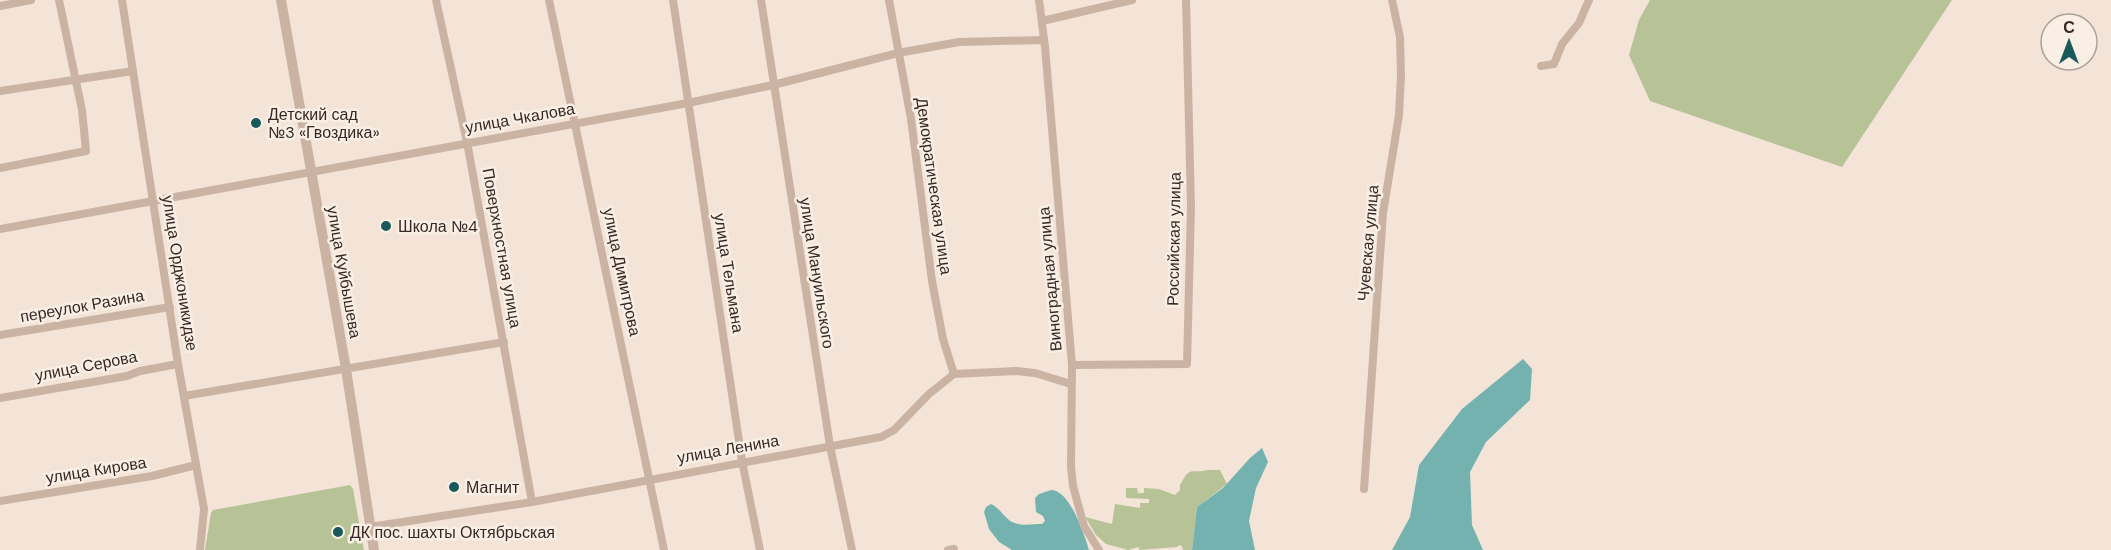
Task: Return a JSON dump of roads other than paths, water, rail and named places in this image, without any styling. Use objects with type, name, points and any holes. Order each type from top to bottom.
[{"type":"street","points":[[0,6],[31,0]]},
{"type":"street","points":[[0,168],[86,151],[83,120],[59,0]]},
{"type":"street","name":"улица Орджоникидзе","points":[[122,0],[178,364],[204,509],[200,550]]},
{"type":"street","name":"улица Куйбышева","points":[[281,0],[346,369],[374,550]]},
{"type":"street","name":"Поверхностная улица","points":[[436,0],[467,142],[532,502]]},
{"type":"street","name":"улица Димитрова","points":[[549,0],[651,479],[664,550]]},
{"type":"street","name":"улица Тельмана","points":[[673,0],[742,461],[760,550]]},
{"type":"street","name":"улица Мануильского","points":[[761,0],[830,446],[852,550]]},
{"type":"street","name":"Демократическая улица","points":[[889,0],[924,208],[932,281],[943,339],[954,374]]},
{"type":"street","name":"Виноградная улица","points":[[1039,0],[1072,365],[1071,467],[1073,486],[1084,526],[1099,550]]},
{"type":"street","points":[[1042,21],[1132,0]]},
{"type":"street","name":"Российская улица","points":[[1072,365],[1187,364],[1191,206],[1186,0]]},
{"type":"street","name":"Чуевская улица","points":[[1364,489],[1383,213],[1399,115],[1400,37],[1392,0]]},
{"type":"street","points":[[1541,66],[1554,64],[1562,44],[1579,23],[1589,0]]},
{"type":"street","name":"улица Чкалова","points":[[0,229],[153,199],[688,103],[773,85],[898,53],[959,42],[1044,40]]},
{"type":"street","points":[[0,91],[133,71]]},
{"type":"street","name":"переулок Разина","points":[[0,335],[170,307]]},
{"type":"street","points":[[184,396],[504,342]]},
{"type":"street","name":"улица Серова","points":[[0,398],[127,376],[140,371],[178,364]]},
{"type":"street","points":[[954,374],[1016,371],[1035,373],[1071,384]]},
{"type":"street","name":"улица Ленина","points":[[369,527],[532,502],[742,461],[881,437],[894,430],[929,394],[954,374]]},
{"type":"street","name":"улица Кирова","points":[[0,501],[152,477],[196,465]]},
{"type":"water","points":[[1523,359],[1532,369],[1530,400],[1486,442],[1470,472],[1472,525],[1483,550],[1392,550],[1410,517],[1419,465],[1462,409]]},
{"type":"water","points":[[1262,448],[1268,462],[1256,488],[1249,521],[1255,550],[1192,550],[1197,507],[1223,488]]},
{"type":"water","points":[[1051,490],[1058,492],[1070,505],[1080,524],[1089,550],[1012,550],[999,542],[989,529],[984,512],[986,507],[991,504],[1017,524],[1042,524],[1045,521],[1043,516],[1036,512],[1035,498]]},
{"type":"place","name":"Детский сад №3 «Гвоздика»","points":[[256,123]]},
{"type":"place","name":"Школа №4","points":[[386,226]]},
{"type":"place","name":"Магнит","points":[[454,487]]},
{"type":"place","name":"ДК пос. шахты Октябрьская","points":[[338,532]]}]
